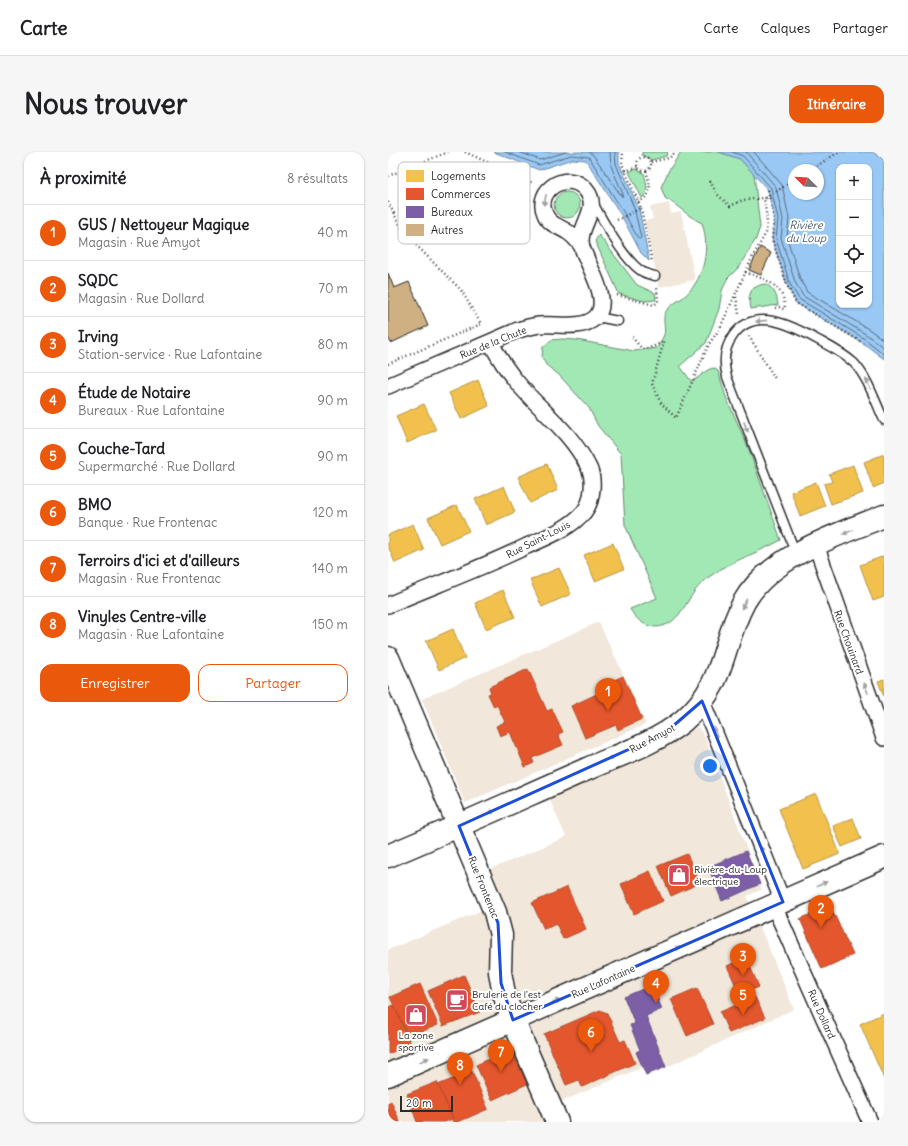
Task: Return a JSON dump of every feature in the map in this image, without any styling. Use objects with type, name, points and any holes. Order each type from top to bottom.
[{"type":"main road","name":"Rue Amyot","points":[[388,856],[459,826],[665,733],[682,722],[710,691],[720,669],[736,620],[757,583],[779,565],[796,555],[884,516]]},
{"type":"main road","name":"Rue Frontenac","points":[[388,658],[498,923],[502,947],[501,983],[513,1020],[557,1122]]},
{"type":"main road","name":"Rue Lafontaine","points":[[388,1075],[884,857]]},
{"type":"street","points":[[581,245],[572,235],[554,225],[546,216],[543,204],[548,190],[556,184],[572,181],[586,189],[591,201],[590,214],[580,234],[581,245],[601,296],[601,308],[597,317]]},
{"type":"street","name":"Rue de la Chute","points":[[388,386],[491,343],[518,330],[539,325],[583,324],[597,317]]},
{"type":"street","name":"Rue Saint-Louis","points":[[388,605],[510,554],[560,531],[572,523],[585,511],[590,500],[592,486],[589,467],[564,430],[517,382],[491,343]]},
{"type":"street","name":"Rue Chouinard","points":[[816,546],[884,738]]},
{"type":"street","name":"Rue Dollard","points":[[702,701],[778,904],[870,1122]]},
{"type":"lane","points":[[591,201],[616,240],[636,267],[644,273],[655,276]]},
{"type":"lane","points":[[597,317],[618,321]]},
{"type":"lane","points":[[796,555],[724,366],[729,341],[743,325],[763,320],[776,320],[793,326],[842,353],[855,364],[864,377],[884,420]]},
{"type":"path","points":[[423,162],[448,152]]},
{"type":"path","points":[[465,152],[487,162]]},
{"type":"path","points":[[622,217],[641,208],[622,164],[623,152]]},
{"type":"path","points":[[638,167],[641,152]]},
{"type":"path","points":[[651,162],[669,158],[676,152]]},
{"type":"path","points":[[820,164],[839,152]]},
{"type":"path","points":[[641,158],[648,158],[651,162]]},
{"type":"path","points":[[638,167],[640,170],[646,170],[650,167],[651,162]]},
{"type":"path","points":[[625,171],[638,167]]},
{"type":"path","points":[[638,202],[646,199],[649,195],[650,188],[646,170]]},
{"type":"path","points":[[388,176],[398,172]]},
{"type":"path","points":[[710,181],[717,194],[730,206],[743,200],[765,198],[788,184]]},
{"type":"path","points":[[530,182],[548,190]]},
{"type":"path","points":[[768,190],[774,219],[772,239],[787,285],[796,303],[863,343]]},
{"type":"path","points":[[632,337],[642,349],[653,347],[664,341],[652,384],[661,404],[676,418],[709,344],[719,330],[745,272],[766,233],[767,220],[765,198]]},
{"type":"path","points":[[388,202],[398,221]]},
{"type":"path","points":[[415,244],[461,290],[491,343]]},
{"type":"path","points":[[745,272],[778,288],[783,295],[785,310]]},
{"type":"path","points":[[735,295],[738,313],[743,325],[776,380]]},
{"type":"path","points":[[388,364],[481,324]]},
{"type":"highlighted area","points":[[702,701],[783,902],[513,1020],[501,983],[498,923],[459,826],[665,733]]},
{"type":"shaded area","points":[[669,203],[671,214],[681,212],[695,280],[659,287],[645,221],[653,219],[650,207]]},
{"type":"shaded area","points":[[599,622],[646,724],[465,803],[422,699]]},
{"type":"shaded area","points":[[698,727],[703,733],[762,889],[747,896],[794,1009],[647,1076],[643,1067],[539,1111],[545,1122],[388,1122],[388,950],[487,908],[491,869],[566,837],[549,798],[659,751]]},
{"type":"green space","points":[[642,152],[668,152],[666,156],[652,160],[642,155]]},
{"type":"green space","points":[[681,152],[719,152],[740,159],[754,174],[760,227],[756,239],[738,268],[727,279],[722,291],[719,309],[706,343],[680,366],[691,381],[711,369],[714,368],[718,371],[726,397],[748,447],[781,540],[719,570],[696,589],[674,620],[669,624],[652,627],[639,620],[630,609],[657,598],[625,525],[621,454],[598,426],[589,408],[558,374],[546,365],[542,357],[543,347],[551,340],[562,339],[577,340],[634,351],[657,348],[664,335],[665,313],[674,303],[686,295],[698,280],[704,261],[706,242],[702,223],[692,218],[665,198],[661,187],[669,170]]},
{"type":"green space","points":[[635,169],[644,173],[646,180],[647,190],[642,198],[629,172]]},
{"type":"green space","points":[[567,192],[576,196],[580,205],[576,214],[567,218],[558,214],[554,205],[558,196]]},
{"type":"green space","points":[[599,235],[637,285],[655,293],[656,300],[644,301],[619,294],[595,241]]},
{"type":"green space","points":[[765,284],[774,292],[778,305],[751,309],[749,297],[752,289]]},
{"type":"water","points":[[494,152],[619,152],[619,163],[639,209],[649,261],[641,253],[621,215],[586,160],[572,159],[539,170],[530,166],[530,162],[519,162]]},
{"type":"water","name":"Rivière du Loup","points":[[719,152],[873,152],[884,160],[884,359],[863,343],[796,303],[787,285],[772,239],[774,219],[768,190],[740,159]]},
{"type":"building: Logements","points":[[478,380],[489,406],[461,419],[449,393]]},
{"type":"building: Logements","points":[[424,404],[436,430],[407,443],[396,416]]},
{"type":"building: Logements","points":[[884,454],[884,483],[873,488],[864,462]]},
{"type":"building: Logements","points":[[547,464],[558,490],[530,503],[518,477]]},
{"type":"building: Logements","points":[[853,465],[863,493],[831,504],[824,484],[832,482],[829,474]]},
{"type":"building: Logements","points":[[816,482],[825,506],[800,516],[791,492]]},
{"type":"building: Logements","points":[[504,486],[515,512],[486,525],[475,499]]},
{"type":"building: Logements","points":[[457,505],[469,531],[440,544],[428,518]]},
{"type":"building: Logements","points":[[413,524],[424,550],[395,563],[388,546],[388,535]]},
{"type":"building: Logements","points":[[613,543],[624,569],[595,581],[584,555]]},
{"type":"building: Logements","points":[[884,556],[884,597],[873,601],[860,565]]},
{"type":"building: Logements","points":[[559,568],[571,594],[542,607],[530,580]]},
{"type":"building: Logements","points":[[503,590],[515,617],[486,629],[475,603]]},
{"type":"building: Logements","points":[[453,629],[465,658],[439,670],[426,641]]},
{"type":"building: Logements","points":[[884,679],[884,697],[878,681]]},
{"type":"building: Logements","points":[[816,794],[840,854],[803,869],[779,809]]},
{"type":"building: Logements","points":[[853,818],[861,839],[842,847],[833,826]]},
{"type":"building: Logements","points":[[884,1013],[884,1079],[860,1024]]},
{"type":"building: Commerces","points":[[528,669],[547,711],[552,709],[563,732],[558,734],[563,745],[532,758],[534,763],[525,767],[510,732],[500,736],[496,726],[505,722],[497,705],[494,707],[488,694],[491,693],[489,687]]},
{"type":"building: Commerces","points":[[623,676],[642,719],[618,730],[616,725],[585,738],[571,706],[601,692],[599,687]]},
{"type":"building: Commerces","name":"Rivière-du-Loup électrique","points":[[687,854],[700,883],[671,896],[658,866]]},
{"type":"building: Commerces","points":[[650,871],[663,901],[634,914],[621,884]]},
{"type":"building: Commerces","points":[[567,887],[586,929],[563,939],[556,923],[544,929],[532,903]]},
{"type":"building: Commerces","points":[[830,905],[853,955],[822,969],[800,919]]},
{"type":"building: Commerces","points":[[746,957],[759,987],[740,995],[727,966]]},
{"type":"building: Commerces","points":[[464,975],[480,1012],[443,1026],[428,991]]},
{"type":"building: Commerces","name":"La zone sportive","points":[[420,984],[438,1025],[408,1037],[390,997]]},
{"type":"building: Commerces","points":[[697,988],[713,1024],[687,1036],[671,999]]},
{"type":"building: Commerces","points":[[755,997],[765,1018],[729,1033],[720,1012]]},
{"type":"building: Commerces","points":[[394,1005],[411,1044],[388,1054],[388,1007]]},
{"type":"building: Commerces","points":[[600,1010],[607,1013],[620,1042],[625,1040],[635,1063],[582,1087],[579,1080],[566,1085],[544,1034]]},
{"type":"building: Commerces","points":[[511,1049],[527,1084],[492,1100],[476,1065]]},
{"type":"building: Commerces","points":[[472,1071],[488,1109],[458,1122],[454,1122],[438,1085]]},
{"type":"building: Commerces","points":[[437,1082],[453,1119],[445,1122],[417,1122],[407,1094]]},
{"type":"building: Commerces","points":[[391,1101],[400,1122],[388,1122],[388,1103]]},
{"type":"building: Bureaux","points":[[746,851],[760,884],[722,901],[708,867]]},
{"type":"building: Bureaux","points":[[652,985],[662,1009],[646,1016],[666,1067],[646,1075],[636,1052],[640,1050],[630,1025],[635,1024],[624,997]]},
{"type":"building: Autres","points":[[760,247],[771,253],[761,275],[749,270]]},
{"type":"building: Autres","points":[[388,273],[394,288],[409,282],[428,326],[391,343],[388,337]]},
{"type":"place","name":"GUS / Nettoyeur Magique","points":[[608,711]]},
{"type":"place","name":"Rivière-du-Loup électrique","points":[[679,875]]},
{"type":"place","name":"SQDC","points":[[821,928]]},
{"type":"place","name":"Irving","points":[[743,976]]},
{"type":"place","name":"Brulerie de l'est Café du clocher","points":[[457,1000]]},
{"type":"place","name":"Étude de Notaire","points":[[656,1003]]},
{"type":"place","name":"La zone sportive","points":[[416,1015]]},
{"type":"place","name":"Couche-Tard","points":[[743,1015]]},
{"type":"place","name":"BMO","points":[[591,1052]]},
{"type":"place","name":"Terroirs d'ici et d'ailleurs","points":[[501,1072]]},
{"type":"place","name":"Vinyles Centre-ville","points":[[460,1085]]}]
